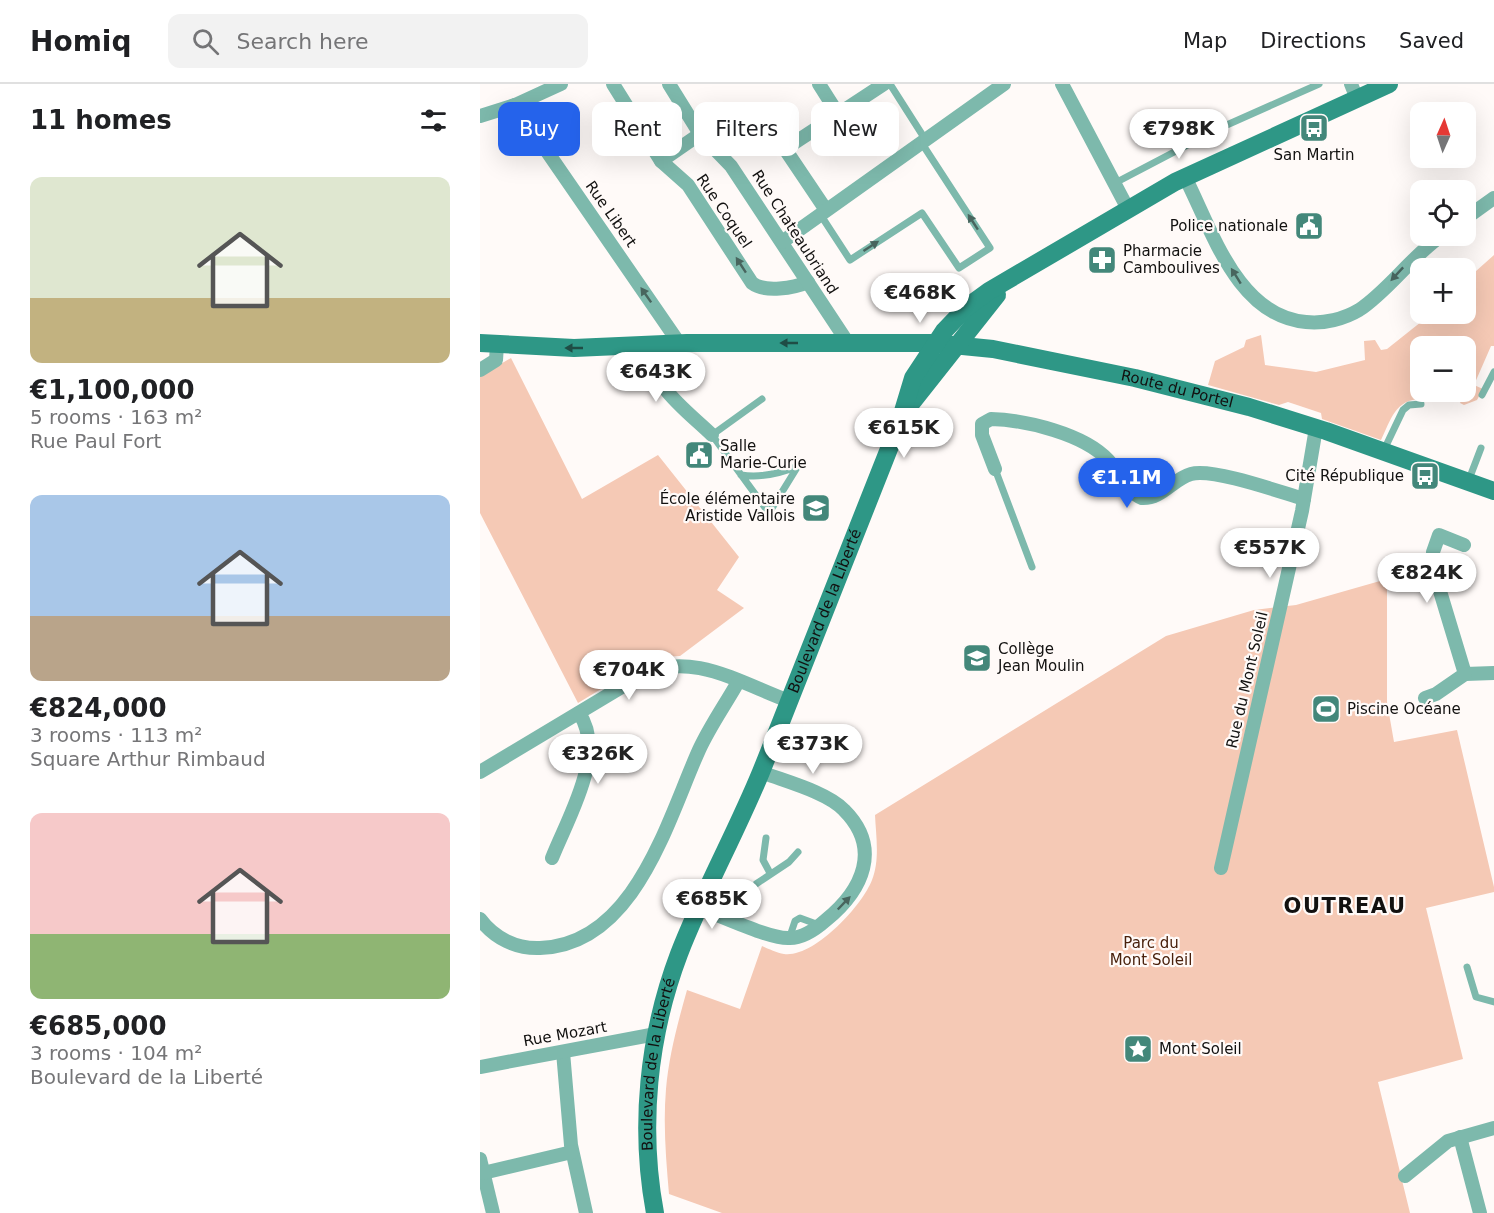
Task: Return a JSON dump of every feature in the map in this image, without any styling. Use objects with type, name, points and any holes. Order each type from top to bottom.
[{"type":"main road","name":"Boulevard de la Liberté","points":[[900,421],[910,404],[964,342],[967,317],[1025,270],[1185,177],[1354,91],[1389,84]]},
{"type":"main road","name":"Boulevard de la Liberté","points":[[654,1211],[647,1119],[649,1086],[657,1034],[672,975],[699,908],[761,772],[900,421],[915,375],[932,349],[962,312],[985,301]]},
{"type":"main road","points":[[985,301],[982,318],[984,332],[990,342],[1004,351]]},
{"type":"main road","name":"Route du Portel","points":[[488,344],[553,348],[680,343],[910,342],[932,349],[964,342],[1164,385],[1316,428],[1494,491]]},
{"type":"main road","points":[[886,343],[908,353],[913,360],[915,375]]},
{"type":"main road","points":[[910,404],[919,380],[928,366],[932,349]]},
{"type":"street","points":[[521,102],[561,84]]},
{"type":"street","name":"Rue Coquel","points":[[613,84],[661,161],[688,185],[755,286],[791,287],[808,282]]},
{"type":"street","name":"Rue Chateaubriand","points":[[669,84],[694,124]]},
{"type":"street","points":[[819,84],[830,102]]},
{"type":"street","points":[[856,102],[884,84]]},
{"type":"street","points":[[782,242],[1004,84]]},
{"type":"street","points":[[1062,84],[1128,209]]},
{"type":"street","points":[[480,116],[498,110]]},
{"type":"street","points":[[811,132],[785,149],[823,212]]},
{"type":"street","points":[[661,161],[694,138]]},
{"type":"street","name":"Rue Libert","points":[[550,156],[680,343]]},
{"type":"street","name":"Rue Chateaubriand","points":[[722,156],[848,343]]},
{"type":"street","points":[[1185,177],[1239,282],[1263,306],[1296,321],[1330,321],[1359,310],[1430,246]]},
{"type":"street","points":[[1476,211],[1494,198]]},
{"type":"street","points":[[480,370],[496,360],[488,344]]},
{"type":"street","points":[[649,345],[656,378],[712,435]]},
{"type":"street","points":[[995,469],[981,431],[982,424],[991,419],[1064,433],[1087,443],[1106,458],[1132,492],[1142,498],[1155,496],[1186,475],[1204,472],[1304,499]]},
{"type":"street","name":"Rue du Mont Soleil","points":[[1221,868],[1304,499],[1316,428]]},
{"type":"street","points":[[1464,545],[1439,535],[1432,563],[1465,675]]},
{"type":"street","points":[[480,772],[645,673],[669,666],[700,668],[789,701]]},
{"type":"street","points":[[1425,698],[1436,694],[1465,675],[1494,673]]},
{"type":"street","points":[[480,919],[494,933],[509,942],[539,948],[580,938],[609,921],[639,882],[706,734],[738,682]]},
{"type":"street","points":[[552,858],[589,760],[588,735],[579,713]]},
{"type":"street","points":[[699,908],[789,939],[819,925],[846,901],[860,881],[864,857],[859,833],[847,813],[833,802],[761,772]]},
{"type":"street","name":"Rue Mozart","points":[[480,1067],[657,1034]]},
{"type":"street","points":[[562,1052],[572,1152],[586,1213]]},
{"type":"street","points":[[1405,1176],[1444,1144],[1494,1128]]},
{"type":"street","points":[[1460,1137],[1480,1213]]},
{"type":"street","points":[[493,1213],[482,1166],[572,1152]]},
{"type":"lane","points":[[823,212],[850,260],[922,213],[959,268],[990,248],[890,84]]},
{"type":"lane","points":[[1114,183],[1220,128],[1319,84]]},
{"type":"lane","points":[[1482,395],[1494,372]]},
{"type":"lane","points":[[741,475],[754,477],[783,472],[798,466],[769,513],[741,475],[712,435],[762,399]]},
{"type":"lane","points":[[1383,452],[1402,410],[1409,405],[1421,404]]},
{"type":"lane","points":[[1468,482],[1481,448]]},
{"type":"lane","points":[[995,469],[1032,567]]},
{"type":"lane","points":[[766,838],[763,860],[770,873]]},
{"type":"lane","points":[[727,918],[752,888],[770,873],[789,862],[798,852]]},
{"type":"lane","points":[[1467,967],[1476,997],[1494,1002]]},
{"type":"green space","points":[[1494,255],[1494,346],[1491,346],[1476,380],[1476,336],[1410,336],[1410,401],[1396,411],[1381,440],[1322,419],[1321,413],[1288,402],[1279,405],[1208,385],[1215,361],[1244,347],[1246,340],[1261,335],[1265,365],[1316,372],[1365,360],[1364,341],[1375,340],[1381,350],[1387,349],[1418,324],[1476,324],[1476,271]]},
{"type":"green space","points":[[511,358],[582,499],[658,455],[739,557],[717,590],[744,608],[680,656],[664,657],[644,663],[578,703],[480,513],[480,376]]},
{"type":"green space","points":[[1476,386],[1483,389],[1476,400]]},
{"type":"green space","name":"Parc du Mont Soleil","points":[[1387,579],[1387,702],[1394,742],[1457,730],[1494,887],[1494,892],[1426,908],[1463,1059],[1378,1082],[1410,1213],[722,1213],[669,1194],[665,1128],[667,1076],[687,990],[740,1009],[762,946],[784,954],[796,953],[822,939],[848,916],[867,891],[872,880],[877,856],[875,815],[1166,636],[1254,610],[1296,605]]},
{"type":"place","name":"San Martin","points":[[1314,128]]},
{"type":"place","name":"Police nationale","points":[[1309,226]]},
{"type":"place","name":"Pharmacie Camboulives","points":[[1102,260]]},
{"type":"place","name":"Salle Marie-Curie","points":[[699,455]]},
{"type":"place","name":"Cité République","points":[[1425,476]]},
{"type":"place","name":"École élémentaire Aristide Vallois","points":[[816,508]]},
{"type":"place","name":"Collège Jean Moulin","points":[[977,658]]},
{"type":"place","name":"Piscine Océane","points":[[1326,709]]},
{"type":"place","name":"Mont Soleil","points":[[1138,1049]]},
{"type":"district","name":"OUTREAU","points":[[1345,906]]}]
